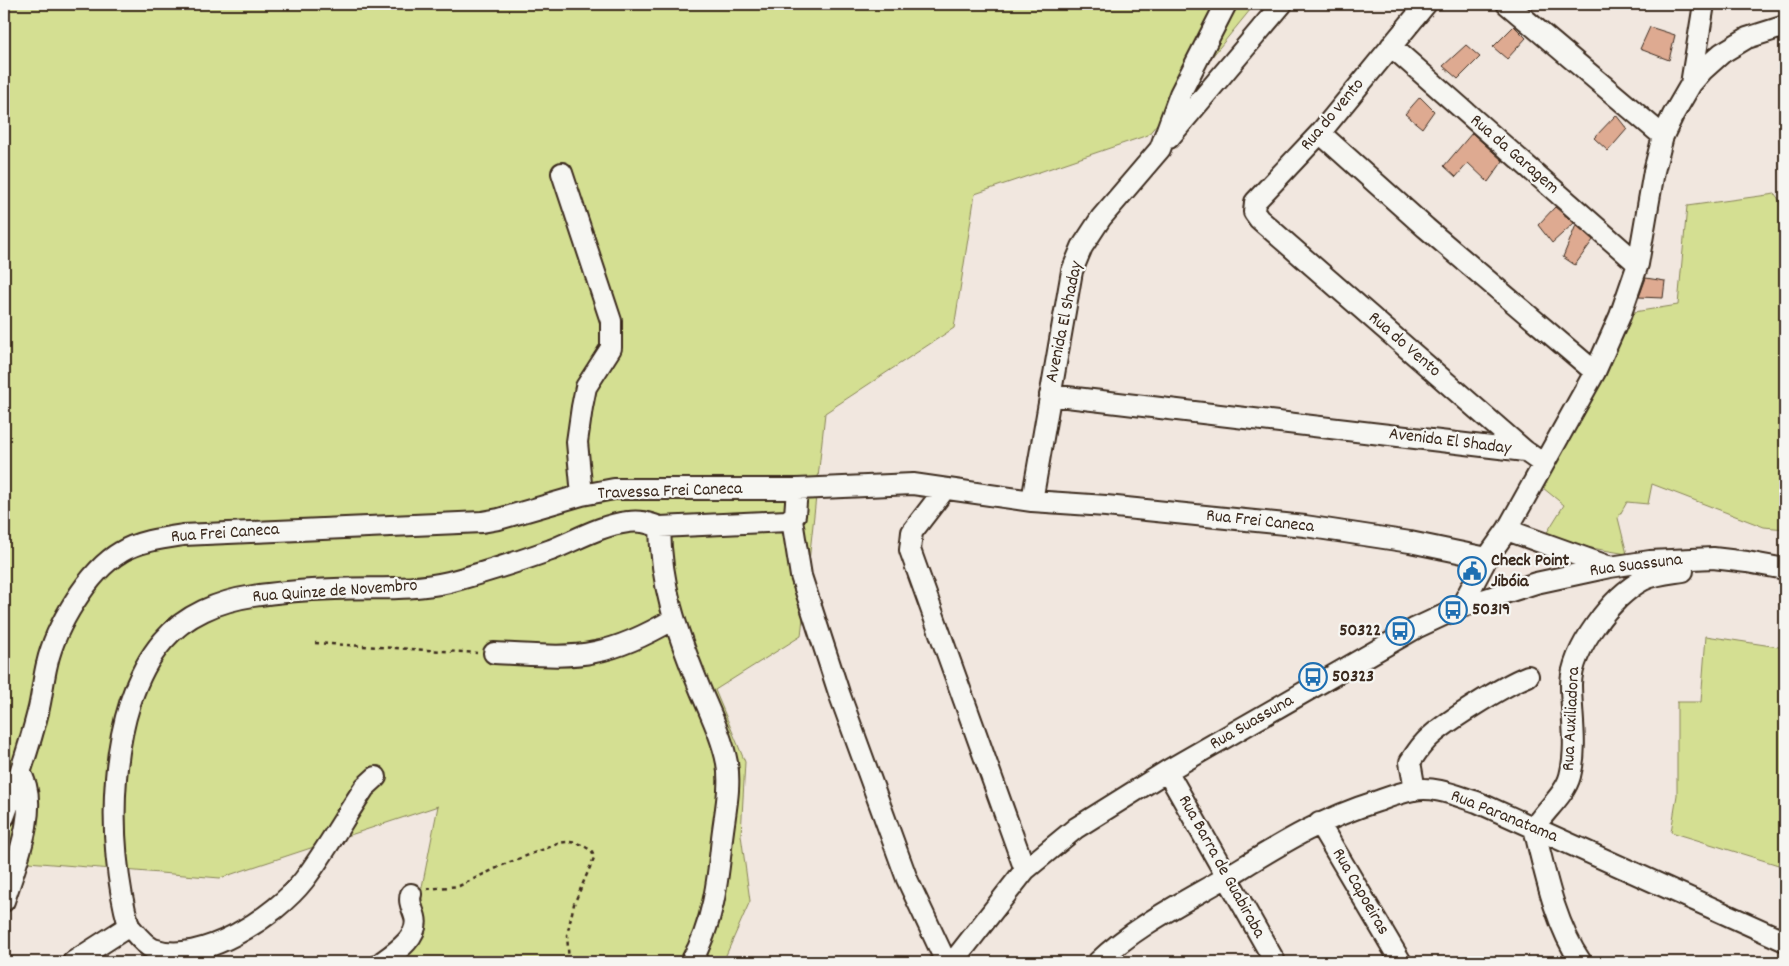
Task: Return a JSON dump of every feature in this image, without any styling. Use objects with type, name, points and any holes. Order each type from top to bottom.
[{"type":"street","name":"Avenida El Shaday","points":[[1032,501],[1072,271],[1082,247],[1101,218],[1160,149],[1180,94],[1226,4]]},
{"type":"street","points":[[1160,149],[1282,4]]},
{"type":"street","name":"Rua do vento","points":[[1266,226],[1254,212],[1255,202],[1320,133],[1426,4]]},
{"type":"street","points":[[1507,4],[1664,136]]},
{"type":"street","points":[[1691,84],[1704,4]]},
{"type":"street","points":[[1461,607],[1487,558],[1507,530],[1542,463],[1595,372],[1620,316],[1638,264],[1654,171],[1664,136],[1691,84],[1722,53],[1747,38],[1785,26]]},
{"type":"street","name":"Rua da Garagem","points":[[1391,46],[1638,264]]},
{"type":"street","points":[[1320,133],[1426,228],[1595,372]]},
{"type":"street","points":[[562,173],[611,322],[611,348],[586,387],[582,407],[577,442],[582,495]]},
{"type":"street","name":"Rua do Vento","points":[[1266,226],[1525,451],[1542,463]]},
{"type":"street","name":"Avenida El Shaday","points":[[1050,395],[1525,451]]},
{"type":"street","name":"Travessa Frei Caneca","points":[[310,528],[482,522],[582,495],[614,489],[797,488],[913,484],[1032,501]]},
{"type":"street","points":[[797,488],[796,512],[792,520],[801,576],[839,693],[907,879],[946,962]]},
{"type":"street","points":[[945,489],[912,532],[910,550],[1025,870]]},
{"type":"street","name":"Rua Frei Caneca","points":[[1032,501],[1106,506],[1304,526],[1410,542],[1487,558]]},
{"type":"street","name":"Rua Quinze de Novembro","points":[[128,926],[119,886],[115,804],[120,743],[127,711],[138,681],[153,654],[173,631],[207,608],[253,596],[436,585],[514,563],[616,524],[643,521],[660,527],[792,520]]},
{"type":"street","points":[[660,527],[664,582],[674,620],[727,761],[729,784],[720,866],[708,924],[691,962]]},
{"type":"street","name":"Rua Frei Caneca","points":[[4,817],[20,773],[39,710],[47,662],[58,634],[78,597],[108,561],[122,551],[134,546],[183,535],[310,528]]},
{"type":"street","points":[[1507,530],[1610,567]]},
{"type":"street","name":"Rua Suassuna","points":[[953,962],[1025,870],[1076,828],[1167,771],[1416,628],[1461,607],[1536,583],[1610,567],[1650,561],[1713,558],[1785,569]]},
{"type":"street","name":"Rua Auxiliadora","points":[[1534,828],[1542,814],[1559,797],[1570,776],[1573,755],[1572,673],[1581,648],[1605,615],[1628,590],[1651,576],[1747,562]]},
{"type":"street","points":[[494,653],[569,656],[596,652],[653,631],[674,620]]},
{"type":"street","points":[[1415,790],[1410,762],[1425,741],[1457,718],[1516,681],[1528,676]]},
{"type":"street","name":"Rua Barra de Guabiraba","points":[[1167,771],[1274,962]]},
{"type":"street","points":[[4,901],[20,848],[29,796],[27,783],[20,773]]},
{"type":"street","points":[[73,962],[128,926],[144,943],[155,950],[183,955],[199,953],[223,944],[261,921],[304,880],[365,787],[376,778]]},
{"type":"street","name":"Rua Paranatama","points":[[1098,962],[1126,939],[1157,918],[1266,851],[1319,823],[1346,811],[1415,790],[1432,789],[1469,800],[1785,941]]},
{"type":"street","name":"Rua Capoeiras","points":[[1319,823],[1401,962]]},
{"type":"street","points":[[1534,828],[1544,867],[1569,946],[1581,962]]},
{"type":"street","points":[[382,962],[412,935],[416,926],[410,900],[411,894]]},
{"type":"path","points":[[315,643],[494,653]]},
{"type":"path","points":[[411,894],[416,890],[458,886],[505,864],[560,843],[578,842],[592,851],[594,858],[574,904],[567,935],[569,962]]},
{"type":"green space","points":[[4,4],[1255,4],[1148,135],[975,194],[954,328],[825,413],[801,636],[715,690],[745,762],[741,835],[750,901],[723,962],[395,962],[425,920],[421,892],[438,806],[220,878],[4,860]]},
{"type":"green space","points":[[1775,194],[1785,208],[1785,529],[1764,527],[1652,484],[1648,504],[1627,502],[1618,518],[1627,554],[1574,545],[1546,534],[1564,505],[1543,488],[1634,312],[1678,305],[1687,206]]},
{"type":"green space","points":[[1706,636],[1785,648],[1785,867],[1671,832],[1677,795],[1677,702],[1701,702]]},
{"type":"building","points":[[1514,26],[1526,38],[1507,59],[1493,47]]},
{"type":"building","points":[[1650,27],[1675,35],[1669,60],[1640,49]]},
{"type":"building","points":[[1466,45],[1480,57],[1458,79],[1443,66]]},
{"type":"building","points":[[1420,97],[1434,111],[1422,128],[1405,114]]},
{"type":"building","points":[[1616,115],[1627,129],[1608,151],[1594,138]]},
{"type":"building","points":[[1472,133],[1503,161],[1488,182],[1468,163],[1456,177],[1444,166]]},
{"type":"building","points":[[1555,207],[1574,223],[1552,243],[1538,225]]},
{"type":"building","points":[[1576,225],[1593,240],[1575,265],[1563,257]]},
{"type":"building","points":[[1646,278],[1665,281],[1663,298],[1639,297]]},
{"type":"place","name":"Check Point Jibóia","points":[[1472,571]]},
{"type":"place","name":"50319","points":[[1453,610]]},
{"type":"place","name":"50322","points":[[1400,631]]},
{"type":"place","name":"50323","points":[[1313,677]]}]
